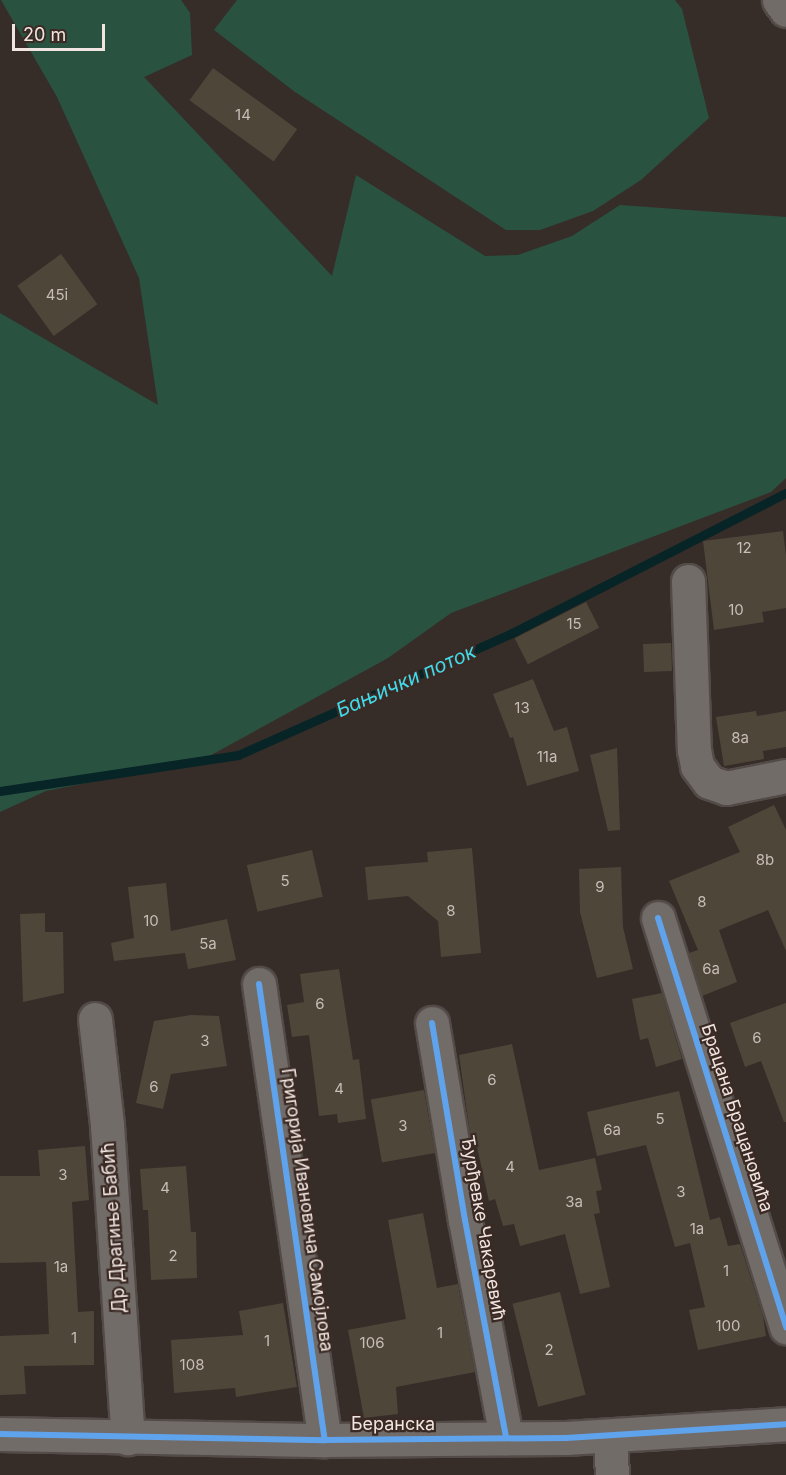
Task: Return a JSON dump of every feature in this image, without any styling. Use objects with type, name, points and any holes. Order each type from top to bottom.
[{"type":"street","points":[[779,0],[786,10]]},
{"type":"street","points":[[688,580],[694,750],[697,766],[704,778],[714,785],[726,788],[786,776]]},
{"type":"street","name":"Брацана Брацановића","points":[[658,918],[786,1327]]},
{"type":"street","name":"Григорија Ивановича Самојлова","points":[[259,984],[325,1440]]},
{"type":"street","name":"Др Драгиње Бабић","points":[[95,1019],[107,1125],[128,1438]]},
{"type":"street","name":"Ђурђевке Чакаревић","points":[[432,1023],[465,1220],[506,1438]]},
{"type":"street","name":"Беранска","points":[[0,1434],[325,1440],[610,1437],[786,1424]]},
{"type":"street","points":[[610,1437],[612,1475]]},
{"type":"green space","points":[[1,0],[181,0],[190,13],[192,55],[144,77],[332,276],[356,175],[485,256],[518,255],[572,236],[620,205],[786,217],[786,478],[771,492],[451,613],[388,658],[202,760],[46,791],[0,812],[0,313],[158,405],[139,278],[57,97]]},
{"type":"green space","points":[[237,0],[675,0],[682,9],[709,118],[641,180],[593,211],[540,230],[506,230],[295,92],[214,30]]},
{"type":"building","points":[[213,68],[297,129],[274,161],[189,100]]},
{"type":"building","points":[[61,254],[97,304],[54,336],[17,286]]},
{"type":"building","points":[[783,531],[786,556],[786,608],[762,612],[764,622],[714,630],[703,541]]},
{"type":"building","points":[[586,602],[599,628],[528,664],[515,638]]},
{"type":"building","points":[[671,643],[672,671],[644,672],[643,644]]},
{"type":"building","points":[[533,679],[554,731],[567,727],[579,771],[527,786],[513,737],[510,738],[493,694]]},
{"type":"building","points":[[756,711],[757,716],[786,711],[786,747],[763,751],[764,759],[724,766],[716,717]]},
{"type":"building","points":[[617,748],[620,830],[608,831],[590,755]]},
{"type":"building","points":[[774,805],[786,830],[786,951],[768,910],[719,930],[737,982],[702,996],[689,953],[698,950],[669,881],[740,852],[728,827]]},
{"type":"building","points":[[472,848],[481,953],[441,957],[438,921],[408,896],[368,900],[365,867],[428,862],[427,852]]},
{"type":"building","points":[[312,850],[323,897],[258,912],[247,865]]},
{"type":"building","points":[[621,867],[623,927],[633,969],[597,978],[580,912],[579,869]]},
{"type":"building","points":[[166,883],[171,931],[227,919],[236,960],[188,969],[185,953],[114,961],[111,943],[134,938],[128,887]]},
{"type":"building","points":[[45,913],[45,932],[63,932],[64,993],[23,1002],[20,914]]},
{"type":"building","points":[[339,969],[353,1060],[359,1059],[366,1119],[338,1123],[337,1114],[319,1116],[309,1035],[292,1037],[287,1005],[304,1002],[300,974]]},
{"type":"building","points":[[662,993],[682,1059],[656,1067],[648,1038],[640,1040],[632,999]]},
{"type":"building","points":[[786,1003],[786,1122],[784,1122],[761,1061],[745,1067],[730,1023]]},
{"type":"building","points":[[191,1015],[219,1016],[227,1066],[171,1074],[163,1109],[136,1103],[154,1021]]},
{"type":"building","points":[[512,1044],[539,1170],[595,1158],[602,1190],[596,1191],[600,1213],[594,1214],[610,1287],[580,1294],[565,1234],[520,1246],[514,1224],[503,1226],[495,1199],[489,1201],[477,1147],[472,1148],[459,1055]]},
{"type":"building","points":[[424,1090],[435,1153],[382,1162],[371,1099]]},
{"type":"building","points":[[679,1091],[710,1220],[720,1217],[728,1246],[740,1244],[763,1316],[766,1336],[698,1350],[689,1310],[705,1307],[690,1243],[675,1247],[646,1145],[597,1156],[587,1112]]},
{"type":"building","points":[[85,1146],[89,1200],[72,1202],[78,1312],[94,1311],[94,1365],[24,1366],[26,1394],[0,1395],[0,1336],[49,1334],[46,1262],[0,1263],[0,1176],[40,1176],[38,1150]]},
{"type":"building","points":[[186,1166],[191,1232],[196,1232],[197,1278],[151,1280],[148,1210],[143,1210],[140,1169]]},
{"type":"building","points":[[423,1213],[437,1288],[458,1284],[475,1372],[396,1387],[398,1414],[364,1418],[348,1330],[406,1319],[388,1220]]},
{"type":"building","points":[[560,1292],[586,1395],[538,1407],[512,1304]]},
{"type":"building","points":[[283,1303],[297,1387],[236,1397],[235,1388],[174,1393],[171,1340],[243,1335],[239,1311]]},
{"type":"waterway","name":"Бањички поток","points":[[0,791],[238,755],[512,633],[786,493]]},
{"type":"cycle path","points":[[658,918],[786,1327]]},
{"type":"cycle path","points":[[259,984],[325,1440]]},
{"type":"cycle path","points":[[432,1023],[465,1220],[506,1438]]},
{"type":"cycle path","points":[[0,1434],[325,1440],[566,1438],[786,1424]]}]
